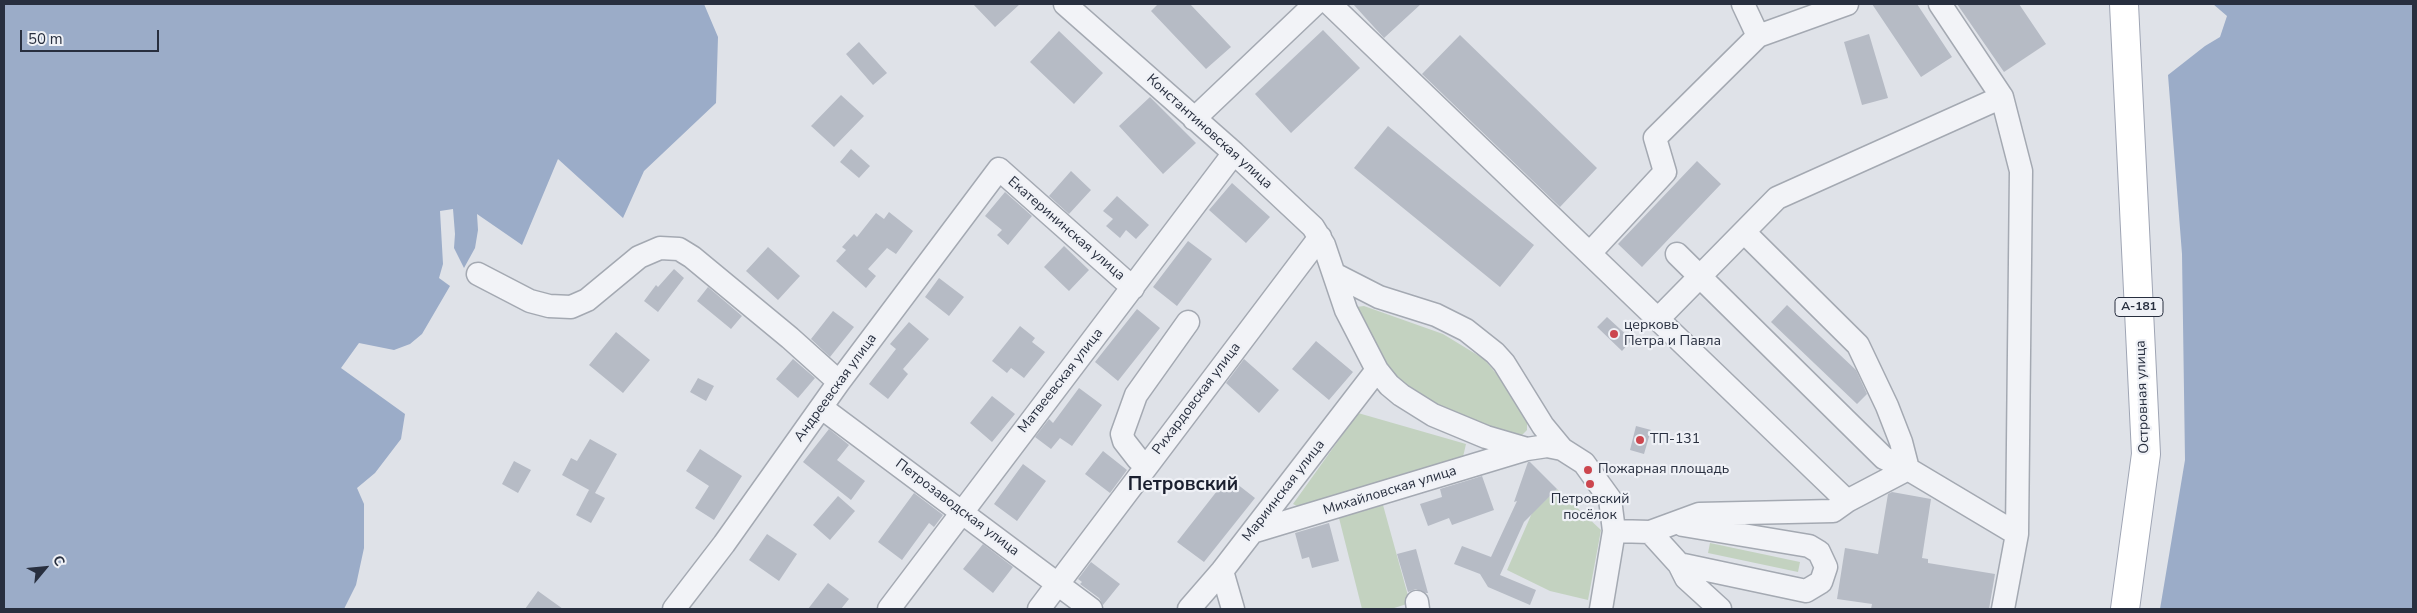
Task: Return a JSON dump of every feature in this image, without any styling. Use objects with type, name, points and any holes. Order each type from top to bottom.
[{"type":"main road","name":"Островная улица","points":[[2124,4],[2146,426],[2146,454],[2125,609]]},
{"type":"street","name":"Константиновская улица","points":[[1065,4],[1234,153],[1313,227],[1320,237],[1346,310],[1377,370],[1388,385],[1401,396],[1433,414],[1486,437],[1527,449]]},
{"type":"street","points":[[1194,119],[1315,4]]},
{"type":"street","points":[[1330,4],[1847,501]]},
{"type":"street","points":[[1743,4],[1758,36]]},
{"type":"street","points":[[1590,254],[1665,172],[1655,138],[1758,36],[1847,4]]},
{"type":"street","points":[[1940,4],[2002,97],[2020,171],[2017,534],[2003,609]]},
{"type":"street","points":[[1658,319],[1777,198],[2002,97]]},
{"type":"street","name":"Матвеевская улица","points":[[889,609],[1234,153]]},
{"type":"street","name":"Екатерининская улица","points":[[999,169],[1133,288]]},
{"type":"street","name":"Андреевская улица","points":[[674,609],[822,408],[839,382],[999,169]]},
{"type":"street","points":[[1744,232],[1858,345],[1887,406],[1901,442],[1908,469]]},
{"type":"street","name":"Рихардовская улица","points":[[1039,609],[1320,237]]},
{"type":"street","points":[[478,274],[530,301],[549,306],[571,307],[587,300],[639,257],[660,248],[679,249],[692,257],[790,338],[839,382]]},
{"type":"street","points":[[1677,254],[1884,458],[1908,469],[2017,534]]},
{"type":"street","points":[[1334,274],[1357,288],[1436,315],[1466,330],[1495,353],[1504,363],[1544,426],[1562,449]]},
{"type":"street","points":[[1147,465],[1138,459],[1124,441],[1122,434],[1136,395],[1188,322]]},
{"type":"street","name":"Мариинская улица","points":[[1189,609],[1222,571],[1377,370]]},
{"type":"street","name":"Петрозаводская улица","points":[[822,408],[1091,609]]},
{"type":"street","points":[[1527,449],[1547,446],[1562,449],[1584,462],[1610,499],[1614,531],[1601,609]]},
{"type":"street","name":"Михайловская улица","points":[[1252,532],[1527,449]]},
{"type":"street","points":[[1614,531],[1650,532],[1699,514],[1833,511],[1847,501],[1908,469]]},
{"type":"street","points":[[1671,525],[1697,526],[1809,546],[1819,552],[1826,567],[1821,582],[1806,591],[1679,564]]},
{"type":"street","points":[[1650,532],[1679,564],[1686,578],[1720,609]]},
{"type":"street","points":[[1222,571],[1232,609]]},
{"type":"green space","points":[[1364,306],[1443,334],[1484,359],[1509,389],[1527,418],[1527,430],[1521,436],[1512,437],[1405,392],[1354,313],[1356,307]]},
{"type":"green space","points":[[1358,413],[1466,444],[1463,457],[1307,511],[1293,504]]},
{"type":"green space","points":[[1557,489],[1601,530],[1588,600],[1550,591],[1507,570],[1532,513]]},
{"type":"green space","points":[[1383,505],[1410,603],[1391,609],[1362,609],[1339,518]]},
{"type":"green space","points":[[1710,543],[1800,562],[1798,572],[1708,553]]},
{"type":"water","points":[[4,4],[704,4],[718,37],[716,103],[644,171],[623,218],[558,159],[522,245],[477,214],[478,230],[475,248],[464,268],[454,248],[453,209],[440,211],[443,264],[439,278],[450,286],[422,334],[410,344],[394,350],[359,343],[341,368],[405,414],[401,439],[375,473],[357,488],[364,504],[364,548],[356,585],[344,609],[4,609]]},
{"type":"water","points":[[2213,4],[2413,4],[2413,609],[2160,609],[2185,460],[2182,254],[2168,75],[2205,46],[2220,37],[2227,16]]},
{"type":"building","points":[[973,4],[1020,4],[995,27]]},
{"type":"building","points":[[1158,4],[1190,4],[1231,47],[1206,69],[1151,11]]},
{"type":"building","points":[[1353,4],[1421,4],[1384,38]]},
{"type":"building","points":[[1872,4],[1917,4],[1952,57],[1921,77]]},
{"type":"building","points":[[1957,4],[2019,4],[2046,44],[2004,72]]},
{"type":"building","points":[[1323,30],[1360,68],[1291,133],[1255,94]]},
{"type":"building","points":[[1059,31],[1103,73],[1074,104],[1030,62]]},
{"type":"building","points":[[1869,34],[1888,98],[1862,105],[1844,42]]},
{"type":"building","points":[[1460,35],[1597,168],[1560,207],[1422,74]]},
{"type":"building","points":[[859,42],[887,73],[873,85],[846,54]]},
{"type":"building","points":[[841,95],[864,116],[834,147],[811,126]]},
{"type":"building","points":[[1150,97],[1196,143],[1163,174],[1119,126]]},
{"type":"building","points":[[1388,126],[1534,245],[1500,287],[1354,168]]},
{"type":"building","points":[[851,149],[870,166],[859,178],[840,162]]},
{"type":"building","points":[[1697,161],[1721,184],[1642,267],[1618,244]]},
{"type":"building","points":[[1071,171],[1091,190],[1069,214],[1049,196]]},
{"type":"building","points":[[1232,183],[1270,217],[1246,243],[1209,210]]},
{"type":"building","points":[[1005,192],[1032,216],[1008,245],[997,235],[1002,230],[985,216]]},
{"type":"building","points":[[1117,196],[1149,225],[1136,239],[1126,230],[1120,238],[1106,226],[1113,219],[1103,211]]},
{"type":"building","points":[[889,212],[913,231],[896,254],[887,248],[868,269],[876,276],[866,288],[836,261],[846,250],[842,247],[854,234],[857,237],[876,213],[884,219]]},
{"type":"building","points":[[1188,241],[1212,259],[1177,306],[1153,287]]},
{"type":"building","points":[[1064,246],[1089,270],[1069,291],[1044,267]]},
{"type":"building","points":[[768,247],[800,276],[778,300],[746,271]]},
{"type":"building","points":[[674,269],[684,278],[658,312],[644,301],[656,285],[658,287]]},
{"type":"building","points":[[939,278],[964,297],[949,316],[925,297]]},
{"type":"building","points":[[708,287],[742,316],[731,329],[697,301]]},
{"type":"building","points":[[1787,305],[1856,370],[1867,394],[1857,404],[1771,322]]},
{"type":"building","points":[[1137,309],[1160,328],[1118,381],[1095,362]]},
{"type":"building","points":[[833,311],[854,327],[830,357],[811,339]]},
{"type":"building","name":"церковь Петра и Павла","points":[[1607,317],[1632,340],[1622,351],[1597,327]]},
{"type":"building","points":[[909,322],[929,339],[903,369],[908,374],[888,399],[869,384],[896,349],[890,344]]},
{"type":"building","points":[[1020,326],[1035,338],[1032,342],[1045,352],[1024,378],[1011,368],[1007,373],[992,361]]},
{"type":"building","points":[[616,332],[650,360],[623,393],[589,365]]},
{"type":"building","points":[[1316,341],[1353,372],[1329,400],[1292,369]]},
{"type":"building","points":[[793,359],[815,378],[798,398],[776,379]]},
{"type":"building","points":[[1244,359],[1279,390],[1259,413],[1226,383]]},
{"type":"building","points":[[698,378],[714,386],[706,401],[690,392]]},
{"type":"building","points":[[1079,388],[1102,405],[1072,446],[1060,438],[1051,449],[1035,437],[1049,419],[1053,423]]},
{"type":"building","points":[[992,396],[1015,414],[992,442],[970,423]]},
{"type":"building","name":"ТП-131","points":[[1636,426],[1651,430],[1644,454],[1630,450]]},
{"type":"building","points":[[829,429],[849,445],[837,460],[865,481],[851,500],[803,462]]},
{"type":"building","points":[[590,439],[617,454],[595,493],[605,498],[591,523],[576,515],[589,490],[591,491],[562,475],[571,458],[577,461]]},
{"type":"building","points":[[700,449],[742,476],[714,520],[695,508],[709,486],[686,471]]},
{"type":"building","points":[[1103,451],[1127,470],[1110,493],[1085,474]]},
{"type":"building","points":[[514,461],[531,470],[518,493],[502,484]]},
{"type":"building","points":[[1528,462],[1557,489],[1524,522],[1500,575],[1536,590],[1530,605],[1488,587],[1480,574],[1454,564],[1462,546],[1491,557],[1517,501],[1514,502]]},
{"type":"building","points":[[1023,464],[1046,481],[1017,521],[994,504]]},
{"type":"building","points":[[1482,476],[1494,510],[1452,525],[1449,518],[1428,526],[1420,504],[1442,497],[1440,489]]},
{"type":"building","points":[[1228,477],[1255,498],[1204,562],[1177,542]]},
{"type":"building","points":[[1892,492],[1931,499],[1922,558],[1928,559],[1928,563],[1995,574],[1989,609],[1871,609],[1872,604],[1837,599],[1845,548],[1878,554],[1888,494]]},
{"type":"building","points":[[914,493],[943,515],[934,527],[929,523],[902,560],[878,542]]},
{"type":"building","points":[[838,496],[855,511],[830,540],[813,525]]},
{"type":"building","points":[[1329,523],[1339,561],[1312,568],[1309,557],[1302,559],[1295,533]]},
{"type":"building","points":[[767,534],[797,554],[779,581],[749,560]]},
{"type":"building","points":[[983,544],[1013,567],[993,593],[963,569]]},
{"type":"building","points":[[1416,549],[1428,593],[1416,589],[1408,592],[1397,554]]},
{"type":"building","points":[[1091,562],[1120,584],[1103,605],[1099,598],[1080,584],[1082,582],[1078,579]]},
{"type":"building","points":[[828,583],[849,599],[841,609],[808,609]]},
{"type":"building","points":[[538,591],[563,609],[525,609]]},
{"type":"place","name":"церковь Петра и Павла","points":[[1614,334]]},
{"type":"place","name":"ТП-131","points":[[1640,440]]},
{"type":"place","name":"Пожарная площадь","points":[[1588,470]]},
{"type":"place","name":"Петровский посёлок","points":[[1590,484]]},
{"type":"district","name":"Петровский","points":[[1183,485]]}]
